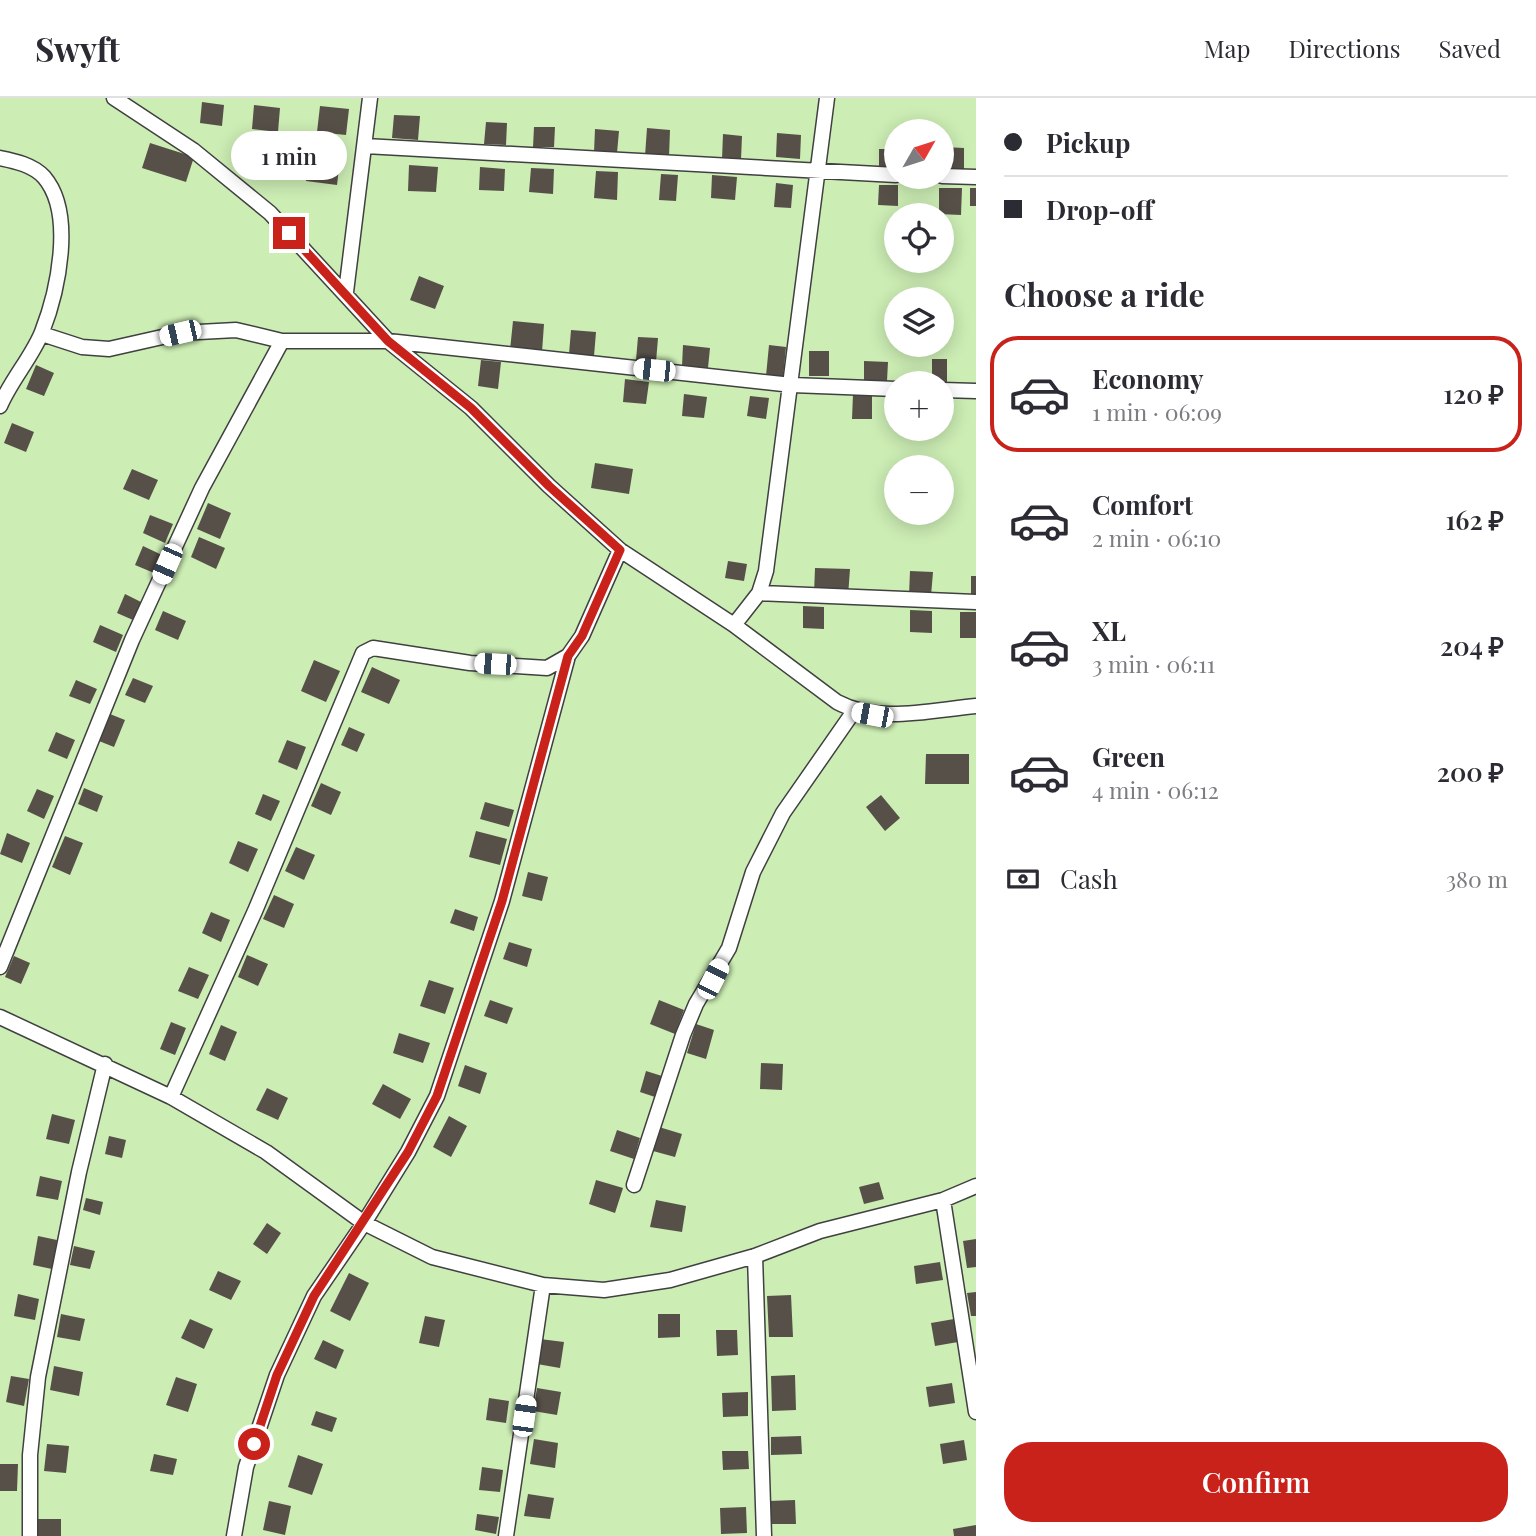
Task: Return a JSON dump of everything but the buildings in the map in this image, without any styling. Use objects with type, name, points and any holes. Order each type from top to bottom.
[{"type":"lane","points":[[114,98],[193,150],[270,213],[346,292],[388,341],[471,408],[549,486],[620,550],[734,625],[828,695],[854,711],[872,715],[976,706]]},
{"type":"lane","points":[[346,292],[370,98]]},
{"type":"lane","points":[[734,625],[759,593],[766,571],[827,98]]},
{"type":"lane","points":[[365,146],[884,175]]},
{"type":"lane","points":[[0,158],[22,163],[43,176],[56,202],[60,232],[60,273],[42,334],[9,384],[0,406]]},
{"type":"lane","points":[[954,176],[976,177]]},
{"type":"lane","points":[[42,334],[82,347],[109,349],[180,333],[236,330],[282,341],[388,341],[792,385],[884,389]]},
{"type":"lane","points":[[0,967],[132,640],[202,488],[282,341]]},
{"type":"lane","points":[[954,390],[976,391]]},
{"type":"lane","points":[[234,1536],[246,1467],[277,1375],[314,1296],[408,1152],[437,1096],[502,901],[568,656],[582,636],[620,550]]},
{"type":"lane","points":[[759,593],[976,602]]},
{"type":"lane","points":[[171,1097],[363,653],[373,648],[470,663],[547,668],[568,656]]},
{"type":"lane","points":[[634,1185],[682,1035],[696,1004],[729,948],[753,872],[783,813],[854,711]]},
{"type":"lane","points":[[0,1017],[171,1097],[266,1152],[364,1223],[432,1257],[543,1285],[604,1290],[670,1280],[755,1256],[820,1231],[943,1200],[976,1186]]},
{"type":"lane","points":[[30,1536],[30,1455],[38,1377],[79,1172],[105,1064]]},
{"type":"lane","points":[[943,1200],[976,1412]]},
{"type":"lane","points":[[755,1256],[764,1536]]},
{"type":"lane","points":[[506,1536],[543,1285]]},
{"type":"green space","points":[[0,98],[976,98],[976,1536],[0,1536]]},
{"type":"route","points":[[254,1444],[277,1375],[314,1296],[408,1152],[437,1096],[502,901],[568,656],[582,636],[620,550],[549,486],[471,408],[388,341],[346,292],[289,233]]}]
